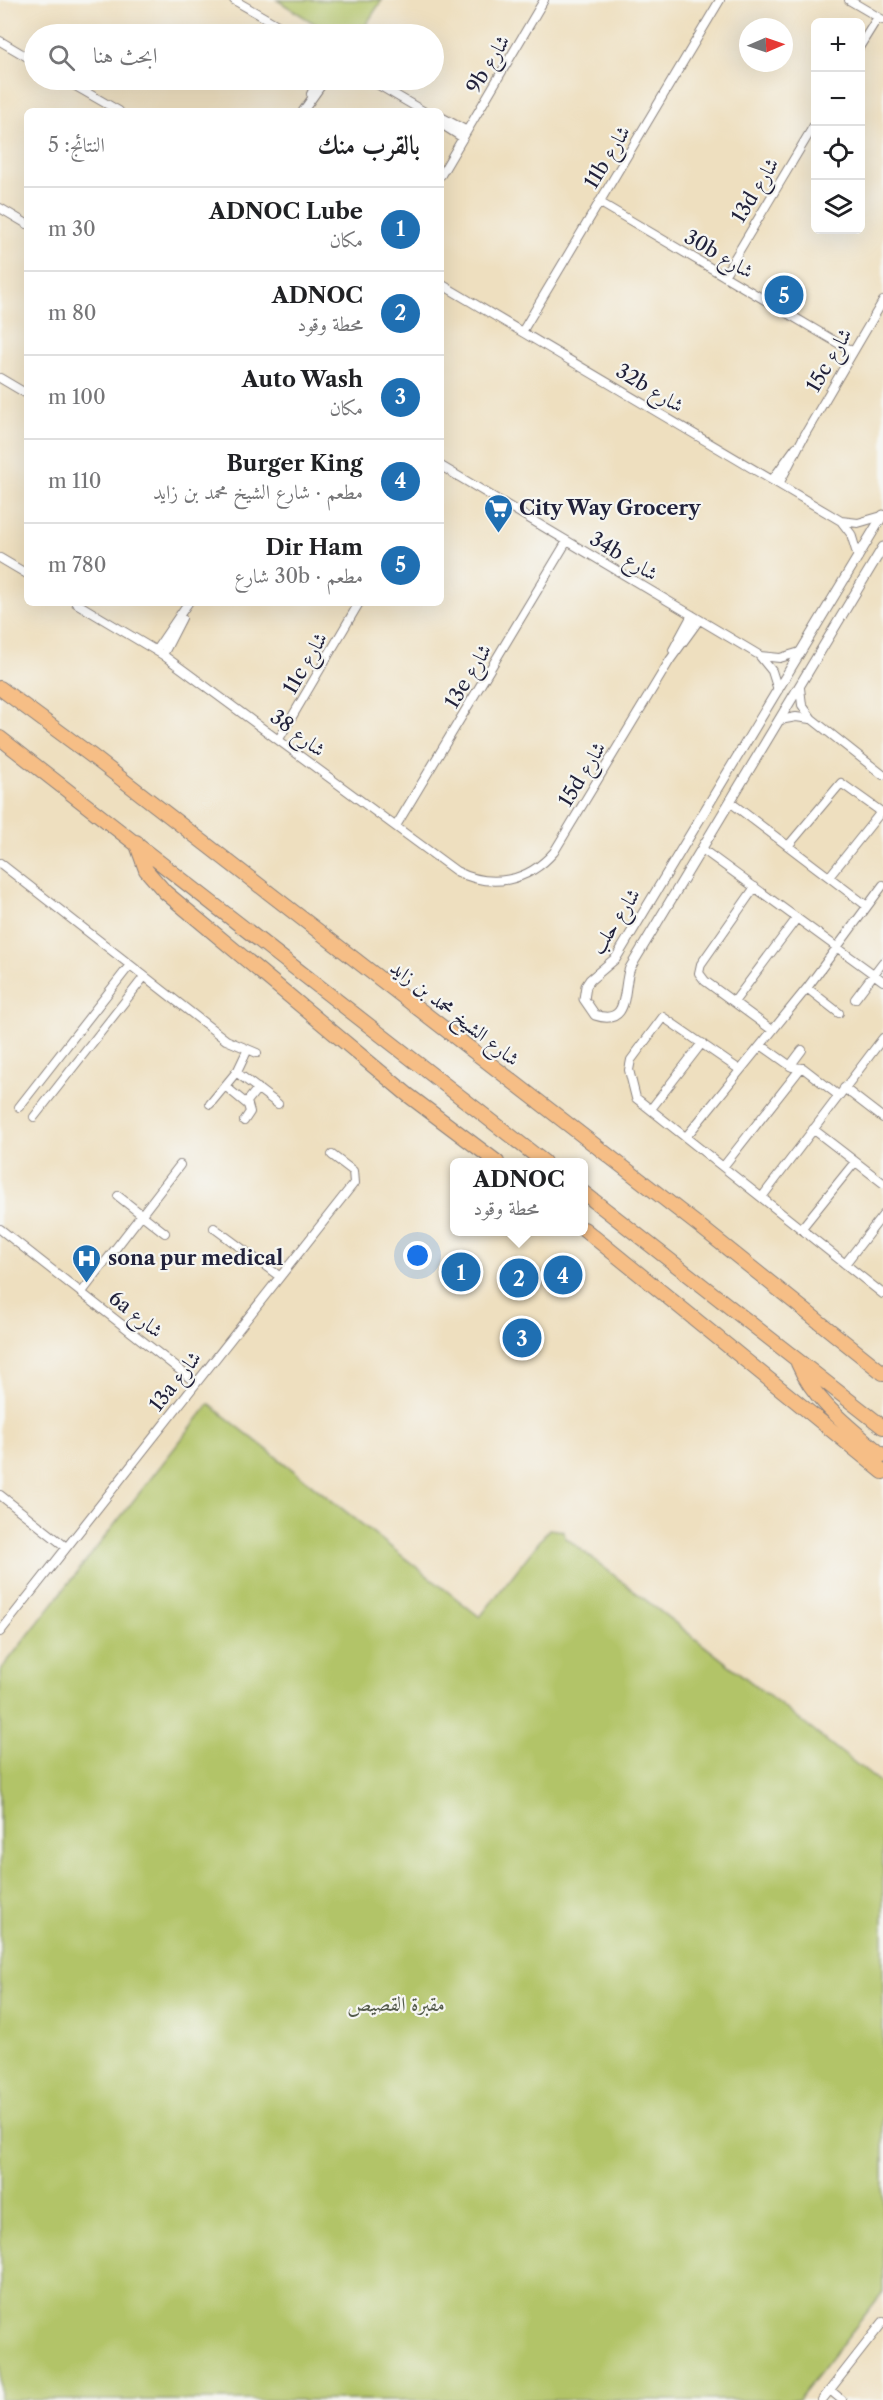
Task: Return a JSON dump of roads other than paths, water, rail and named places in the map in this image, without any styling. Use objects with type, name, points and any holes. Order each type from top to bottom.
[{"type":"highway","name":"شارع الشيخ محمد بن زايد","points":[[0,688],[92,756],[683,1213],[883,1373]]},
{"type":"highway","points":[[0,738],[539,1158]]},
{"type":"highway","points":[[136,842],[146,870],[165,892],[408,1095],[492,1158]]},
{"type":"highway","points":[[588,1196],[883,1427]]},
{"type":"highway","points":[[588,1233],[883,1472]]},
{"type":"highway","points":[[797,1361],[808,1384],[824,1404],[883,1456]]},
{"type":"street","name":"9b شارع","points":[[444,170],[544,0]]},
{"type":"street","name":"11b شارع","points":[[522,332],[720,0]]},
{"type":"street","points":[[849,0],[881,18],[865,40]]},
{"type":"street","points":[[238,1],[276,24]]},
{"type":"street","points":[[0,41],[24,55]]},
{"type":"street","points":[[83,90],[114,108]]},
{"type":"street","points":[[305,108],[313,90]]},
{"type":"street","points":[[305,108],[318,90]]},
{"type":"street","points":[[388,90],[419,108]]},
{"type":"street","points":[[444,119],[465,134]]},
{"type":"street","points":[[444,125],[465,134]]},
{"type":"street","name":"13d شارع","points":[[724,276],[814,126]]},
{"type":"street","name":"30b شارع","points":[[599,202],[853,352]]},
{"type":"street","points":[[0,208],[24,222]]},
{"type":"street","name":"32b شارع","points":[[444,286],[841,521]]},
{"type":"street","name":"15c شارع","points":[[776,482],[883,301]]},
{"type":"street","points":[[0,378],[24,392]]},
{"type":"street","name":"34b شارع","points":[[444,468],[759,655],[772,671],[778,690]]},
{"type":"street","points":[[841,521],[858,523],[883,515]]},
{"type":"street","name":"شارع حلب","points":[[883,515],[616,958],[586,986],[584,999],[595,1015],[614,1015],[624,1005],[630,968],[883,547]]},
{"type":"street","points":[[841,521],[851,534],[858,556]]},
{"type":"street","name":"13e شارع","points":[[396,826],[567,541]]},
{"type":"street","points":[[0,558],[24,572]]},
{"type":"street","name":"شارع 38","points":[[81,606],[160,653],[456,871],[473,879],[502,881]]},
{"type":"street","points":[[160,653],[186,606]]},
{"type":"street","name":"11c شارع","points":[[279,739],[357,606]]},
{"type":"street","name":"15d شارع","points":[[502,881],[531,872],[554,852],[696,618]]},
{"type":"street","name":"34b شارع","points":[[759,655],[780,658],[800,652]]},
{"type":"street","points":[[800,688],[802,705],[812,720],[883,775]]},
{"type":"street","points":[[780,720],[796,717],[812,720]]},
{"type":"street","points":[[788,846],[841,783],[882,813],[829,877]]},
{"type":"street","points":[[730,802],[867,906]]},
{"type":"street","points":[[702,849],[883,981]]},
{"type":"street","points":[[0,863],[225,1040],[247,1052],[256,1053]]},
{"type":"street","points":[[686,1137],[807,988],[883,885]]},
{"type":"street","points":[[755,887],[699,969],[701,978],[772,1030]]},
{"type":"street","points":[[734,1002],[797,918]]},
{"type":"street","points":[[855,999],[883,962]]},
{"type":"street","points":[[19,1107],[130,965]]},
{"type":"street","points":[[34,1117],[144,977]]},
{"type":"street","points":[[807,988],[839,1013]]},
{"type":"street","points":[[740,1070],[666,1017],[657,1020],[629,1068],[634,1095],[883,1294]]},
{"type":"street","points":[[762,1197],[883,1038]]},
{"type":"street","points":[[651,1109],[702,1043]]},
{"type":"street","points":[[761,1045],[790,1066],[801,1068],[838,1095]]},
{"type":"street","points":[[790,1066],[802,1050]]},
{"type":"street","points":[[210,1104],[236,1072],[247,1052]]},
{"type":"street","points":[[723,1167],[801,1068]]},
{"type":"street","points":[[236,1072],[278,1104]]},
{"type":"street","points":[[225,1086],[246,1103],[250,1112],[244,1121]]},
{"type":"street","points":[[246,1103],[258,1088]]},
{"type":"street","points":[[844,1088],[882,1116]]},
{"type":"street","points":[[813,1129],[883,1183]]},
{"type":"street","name":"13a شارع","points":[[0,1632],[356,1180],[353,1171],[332,1155]]},
{"type":"street","points":[[801,1229],[855,1162]]},
{"type":"street","points":[[82,1292],[180,1165]]},
{"type":"street","points":[[118,1196],[165,1233]]},
{"type":"street","points":[[845,1264],[883,1215]]},
{"type":"street","points":[[214,1228],[279,1276]]},
{"type":"street","name":"6a شارع","points":[[0,1229],[195,1382]]},
{"type":"street","points":[[0,1495],[66,1546]]},
{"type":"street","points":[[822,2400],[883,2322]]},
{"type":"street","points":[[830,2390],[842,2400]]},
{"type":"place","name":"Dir Ham","points":[[784,295]]},
{"type":"place","name":"City Way Grocery","points":[[498,534]]},
{"type":"place","name":"ADNOC Lube","points":[[461,1272]]},
{"type":"place","name":"Burger King","points":[[563,1275]]},
{"type":"place","name":"ADNOC","points":[[519,1278]]},
{"type":"place","name":"sona pur medical","points":[[87,1284]]},
{"type":"place","name":"Auto Wash","points":[[522,1338]]},
{"type":"park label","name":"مقبرة القصيص","points":[[396,2004]]}]
